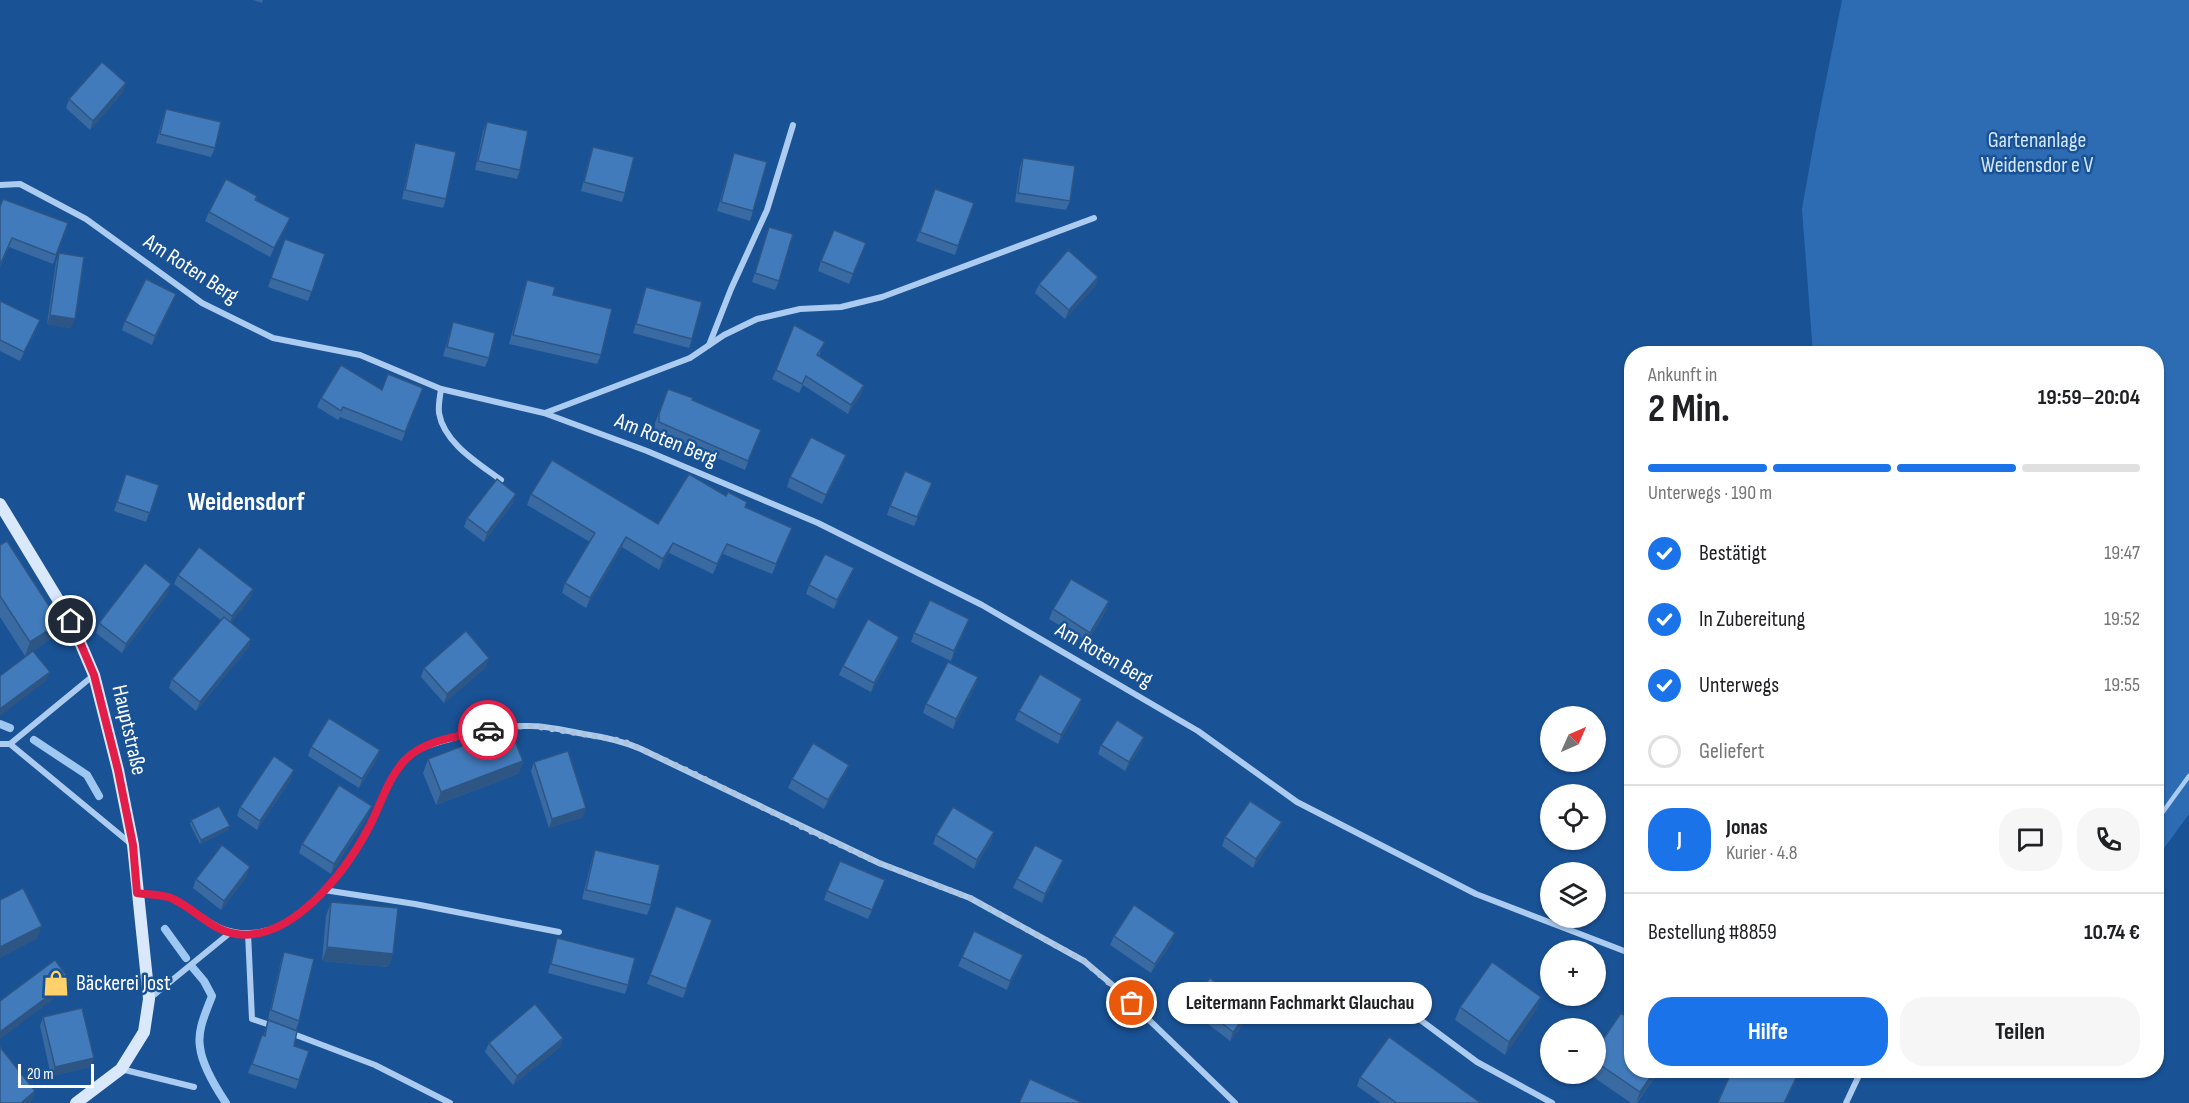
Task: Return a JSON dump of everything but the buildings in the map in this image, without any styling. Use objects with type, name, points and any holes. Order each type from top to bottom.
[{"type":"main road","name":"Hauptstraße","points":[[0,504],[71,621],[94,675],[118,770],[133,845],[149,999],[144,1032],[121,1069],[76,1103]]},
{"type":"street","points":[[708,345],[767,210],[793,124]]},
{"type":"street","name":"Am Roten Berg","points":[[0,185],[20,184],[86,219],[202,303],[273,338],[360,355],[441,389],[544,413],[647,451],[818,523],[981,605],[1198,731],[1297,802],[1476,894],[1624,951]]},
{"type":"street","name":"Am Roten Berg","points":[[544,413],[690,358],[724,335],[757,319],[800,309],[841,307],[882,297],[1095,218]]},
{"type":"street","points":[[441,389],[439,411],[442,423],[469,456],[501,480]]},
{"type":"street","points":[[10,744],[94,675]]},
{"type":"street","points":[[137,893],[172,898],[218,928],[231,932],[261,932],[283,924],[309,906],[324,890],[355,852],[369,829],[391,780],[405,760],[423,747],[459,736],[504,727],[532,726],[623,741],[879,863],[970,898],[1084,961],[1116,988],[1235,1103]]},
{"type":"street","points":[[0,744],[10,744],[133,845]]},
{"type":"street","points":[[324,890],[415,904],[559,932]]},
{"type":"street","points":[[149,999],[231,932]]},
{"type":"street","points":[[248,933],[252,1019],[375,1065],[450,1103]]},
{"type":"street","points":[[1403,1007],[1477,1062],[1552,1103]]},
{"type":"street","points":[[121,1069],[194,1087]]},
{"type":"street","points":[[1846,1103],[1858,1078]]},
{"type":"lane","points":[[2164,810],[2189,776]]},
{"type":"green space","name":"Gartenanlage Weidensdor e V","points":[[1842,0],[2189,0],[2189,814],[2164,848],[2164,346],[1812,346],[1802,209]]},
{"type":"waterway","points":[[0,724],[10,728]]},
{"type":"waterway","points":[[34,740],[87,775],[99,796]]},
{"type":"waterway","points":[[165,929],[186,958]]},
{"type":"waterway","points":[[193,968],[204,981],[212,996],[201,1028],[199,1041],[201,1054],[210,1076],[226,1103]]},
{"type":"way so far","points":[[488,730],[532,726],[623,741],[879,863],[970,898],[1084,961],[1132,1003]]},
{"type":"place","name":"Bäckerei Jost","points":[[56,983]]},
{"type":"place","name":"Leitermann Fachmarkt Glauchau","points":[[1132,1003]]},
{"type":"district","name":"Weidensdorf","points":[[246,502]]},
{"type":"route","points":[[71,621],[94,675],[118,770],[133,845],[137,893],[172,898],[218,928],[237,934],[261,932],[283,924],[309,906],[355,852],[369,829],[391,780],[405,760],[423,747],[488,730]]}]
